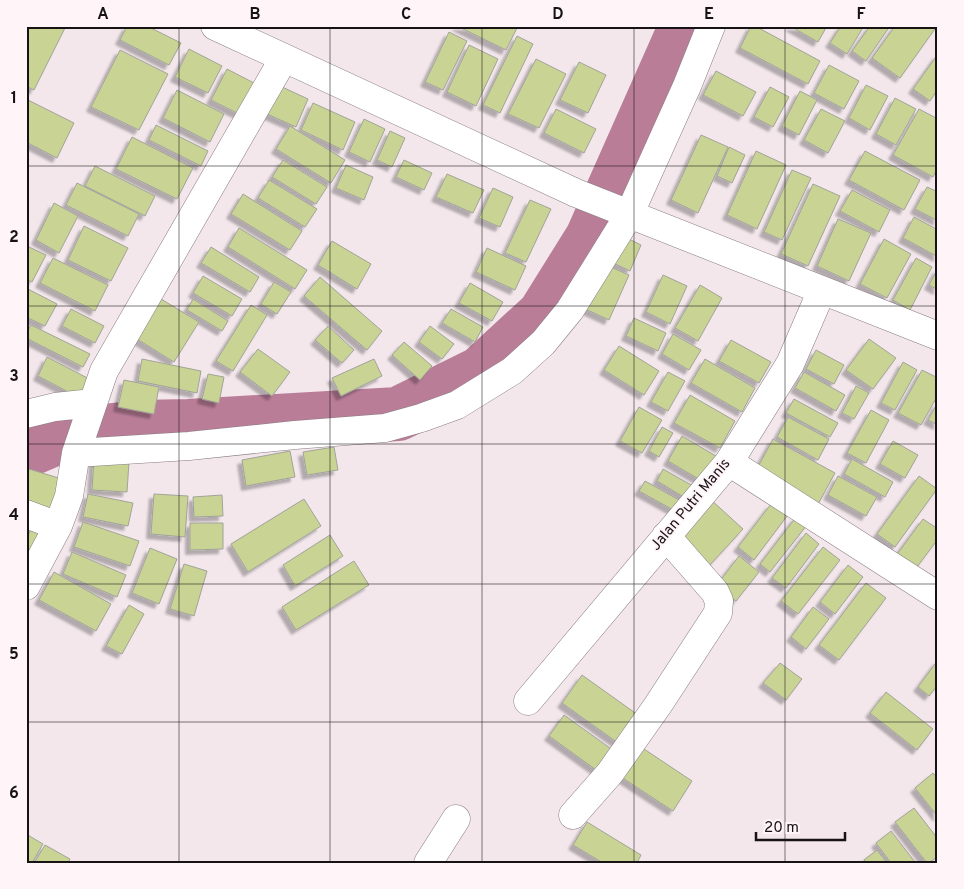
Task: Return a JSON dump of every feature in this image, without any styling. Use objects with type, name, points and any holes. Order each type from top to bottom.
[{"type":"street","points":[[215,26],[576,192],[938,336]]},
{"type":"street","points":[[78,448],[189,446],[385,428],[457,405],[512,371],[543,342],[570,310],[625,213],[687,86],[711,26]]},
{"type":"street","points":[[26,586],[58,526],[69,496],[78,448],[104,371],[284,58]]},
{"type":"street","name":"Jalan Putri Manis","points":[[528,701],[729,462],[790,364],[822,290]]},
{"type":"street","points":[[26,414],[55,407],[91,409]]},
{"type":"street","points":[[729,462],[938,596]]},
{"type":"street","points":[[26,514],[58,526]]},
{"type":"street","points":[[572,814],[610,773],[658,705],[718,613],[719,602],[716,592],[666,536]]},
{"type":"street","points":[[428,863],[456,819]]},
{"type":"building","points":[[26,26],[66,26],[34,90],[26,86]]},
{"type":"building","points":[[127,26],[147,26],[181,43],[169,65],[120,40]]},
{"type":"building","points":[[457,26],[518,26],[506,50]]},
{"type":"building","points":[[751,26],[755,26],[820,61],[808,84],[740,48]]},
{"type":"building","points":[[790,26],[827,26],[818,42]]},
{"type":"building","points":[[841,26],[864,26],[847,54],[830,43]]},
{"type":"building","points":[[870,26],[890,26],[866,61],[852,51]]},
{"type":"building","points":[[895,26],[937,26],[900,78],[872,58]]},
{"type":"building","points":[[449,32],[467,41],[443,90],[425,82]]},
{"type":"building","points":[[517,36],[533,44],[500,113],[483,105]]},
{"type":"building","points":[[469,45],[498,59],[476,106],[447,92]]},
{"type":"building","points":[[189,49],[222,66],[208,93],[175,77]]},
{"type":"building","points":[[120,50],[168,74],[139,130],[91,107]]},
{"type":"building","points":[[938,54],[938,89],[930,101],[913,89]]},
{"type":"building","points":[[536,59],[566,74],[539,128],[508,114]]},
{"type":"building","points":[[579,62],[606,75],[588,113],[560,100]]},
{"type":"building","points":[[829,65],[859,81],[844,109],[814,93]]},
{"type":"building","points":[[227,69],[256,84],[241,115],[211,100]]},
{"type":"building","points":[[716,71],[756,92],[743,116],[703,95]]},
{"type":"building","points":[[866,85],[888,96],[870,130],[849,118]]},
{"type":"building","points":[[280,86],[308,99],[296,127],[267,114]]},
{"type":"building","points":[[770,87],[789,97],[773,127],[754,117]]},
{"type":"building","points":[[177,90],[224,114],[210,142],[163,118]]},
{"type":"building","points":[[800,91],[817,100],[799,135],[782,126]]},
{"type":"building","points":[[895,98],[916,109],[896,145],[876,134]]},
{"type":"building","points":[[26,99],[74,123],[57,158],[26,142]]},
{"type":"building","points":[[313,103],[355,122],[343,150],[301,130]]},
{"type":"building","points":[[556,109],[596,129],[584,153],[544,133]]},
{"type":"building","points":[[821,109],[845,121],[828,153],[804,140]]},
{"type":"building","points":[[919,109],[938,119],[938,167],[933,177],[893,155]]},
{"type":"building","points":[[364,119],[385,129],[370,162],[349,152]]},
{"type":"building","points":[[156,125],[208,151],[201,166],[149,140]]},
{"type":"building","points":[[290,126],[345,160],[331,183],[276,149]]},
{"type":"building","points":[[390,131],[405,138],[392,167],[377,160]]},
{"type":"building","points":[[701,135],[728,147],[698,213],[671,200]]},
{"type":"building","points":[[132,137],[193,168],[177,199],[116,169]]},
{"type":"building","points":[[729,147],[745,155],[732,183],[717,176]]},
{"type":"building","points":[[756,151],[786,165],[757,229],[727,215]]},
{"type":"building","points":[[865,151],[920,180],[904,210],[849,180]]},
{"type":"building","points":[[283,160],[327,187],[316,204],[272,177]]},
{"type":"building","points":[[404,160],[432,173],[424,190],[396,177]]},
{"type":"building","points":[[346,165],[373,177],[364,200],[336,188]]},
{"type":"building","points":[[95,166],[155,196],[145,216],[85,186]]},
{"type":"building","points":[[792,170],[811,178],[782,240],[764,232]]},
{"type":"building","points":[[447,174],[484,190],[473,213],[436,197]]},
{"type":"building","points":[[269,180],[317,209],[305,227],[258,198]]},
{"type":"building","points":[[77,183],[139,214],[128,236],[66,205]]},
{"type":"building","points":[[813,184],[840,196],[808,266],[781,254]]},
{"type":"building","points":[[927,187],[938,192],[938,221],[915,209]]},
{"type":"building","points":[[493,188],[513,197],[500,227],[479,218]]},
{"type":"building","points":[[852,190],[890,210],[879,232],[840,211]]},
{"type":"building","points":[[243,194],[302,231],[290,250],[231,214]]},
{"type":"building","points":[[530,200],[551,209],[526,262],[505,253]]},
{"type":"building","points":[[54,203],[78,216],[59,253],[36,240]]},
{"type":"building","points":[[914,217],[938,230],[938,257],[903,238]]},
{"type":"building","points":[[838,219],[871,233],[849,281],[817,266]]},
{"type":"building","points":[[84,226],[128,248],[111,281],[68,260]]},
{"type":"building","points":[[239,228],[307,270],[295,289],[228,247]]},
{"type":"building","points":[[619,234],[641,245],[630,271],[607,260]]},
{"type":"building","points":[[884,239],[911,254],[887,298],[860,284]]},
{"type":"building","points":[[332,241],[371,264],[357,289],[318,265]]},
{"type":"building","points":[[29,247],[46,255],[32,282],[26,279],[26,253]]},
{"type":"building","points":[[211,247],[259,277],[250,292],[201,263]]},
{"type":"building","points":[[487,248],[526,266],[515,290],[476,272]]},
{"type":"building","points":[[53,258],[108,285],[95,311],[40,283]]},
{"type":"building","points":[[916,258],[932,267],[910,310],[893,300]]},
{"type":"building","points":[[604,264],[629,275],[609,320],[583,308]]},
{"type":"building","points":[[938,268],[938,290],[929,285]]},
{"type":"building","points":[[663,275],[687,286],[670,324],[646,312]]},
{"type":"building","points":[[203,276],[242,299],[232,316],[193,293]]},
{"type":"building","points":[[320,277],[382,331],[367,350],[304,296]]},
{"type":"building","points":[[274,282],[291,292],[277,314],[261,304]]},
{"type":"building","points":[[470,283],[503,302],[492,321],[459,303]]},
{"type":"building","points":[[700,285],[722,298],[698,341],[675,328]]},
{"type":"building","points":[[26,288],[57,304],[45,326],[26,317]]},
{"type":"building","points":[[161,299],[199,322],[174,362],[137,339]]},
{"type":"building","points":[[193,299],[228,321],[222,331],[187,310]]},
{"type":"building","points":[[251,305],[267,315],[233,371],[216,361]]},
{"type":"building","points":[[71,309],[104,326],[95,343],[62,326]]},
{"type":"building","points":[[451,309],[483,327],[475,342],[442,323]]},
{"type":"building","points":[[634,318],[666,333],[658,351],[626,336]]},
{"type":"building","points":[[31,325],[90,354],[83,367],[26,338]]},
{"type":"building","points":[[328,326],[354,350],[342,363],[315,340]]},
{"type":"building","points":[[430,326],[454,344],[442,359],[419,342]]},
{"type":"building","points":[[673,334],[701,350],[689,370],[662,354]]},
{"type":"building","points":[[869,339],[896,358],[873,389],[846,370]]},
{"type":"building","points":[[731,340],[771,362],[759,383],[719,361]]},
{"type":"building","points":[[404,342],[432,366],[420,380],[392,355]]},
{"type":"building","points":[[619,346],[659,371],[644,395],[604,370]]},
{"type":"building","points":[[258,349],[290,372],[272,396],[240,372]]},
{"type":"building","points":[[816,350],[844,365],[834,384],[806,369]]},
{"type":"building","points":[[47,357],[97,383],[87,402],[38,376]]},
{"type":"building","points":[[142,359],[201,371],[197,393],[138,381]]},
{"type":"building","points":[[374,359],[382,376],[341,396],[332,378]]},
{"type":"building","points":[[705,359],[755,388],[742,412],[691,383]]},
{"type":"building","points":[[903,362],[917,370],[895,410],[881,403]]},
{"type":"building","points":[[922,370],[938,378],[938,395],[921,425],[898,413]]},
{"type":"building","points":[[668,372],[685,381],[668,411],[651,402]]},
{"type":"building","points":[[804,372],[845,395],[836,411],[795,388]]},
{"type":"building","points":[[208,374],[224,377],[219,403],[202,399]]},
{"type":"building","points":[[124,380],[159,387],[154,414],[118,407]]},
{"type":"building","points":[[856,386],[869,393],[854,419],[842,413]]},
{"type":"building","points":[[690,395],[735,421],[720,448],[674,423]]},
{"type":"building","points":[[794,399],[838,423],[830,437],[786,413]]},
{"type":"building","points":[[938,402],[938,425],[928,420]]},
{"type":"building","points":[[639,407],[662,420],[642,453],[620,441]]},
{"type":"building","points":[[871,410],[889,420],[866,463],[847,453]]},
{"type":"building","points":[[788,417],[829,439],[818,460],[777,437]]},
{"type":"building","points":[[662,427],[673,433],[659,457],[649,451]]},
{"type":"building","points":[[682,436],[716,456],[702,481],[668,461]]},
{"type":"building","points":[[773,439],[835,473],[816,508],[754,474]]},
{"type":"building","points":[[893,441],[918,455],[905,478],[880,464]]},
{"type":"building","points":[[334,447],[338,470],[307,475],[303,452]]},
{"type":"building","points":[[290,451],[295,477],[246,486],[242,460]]},
{"type":"building","points":[[852,459],[893,482],[885,497],[844,474]]},
{"type":"building","points":[[94,460],[129,462],[127,492],[92,490]]},
{"type":"building","points":[[29,469],[62,479],[54,510],[26,502],[26,481]]},
{"type":"building","points":[[663,469],[693,486],[687,499],[657,481]]},
{"type":"building","points":[[838,476],[877,497],[866,516],[828,495]]},
{"type":"building","points":[[919,476],[937,489],[895,547],[877,534]]},
{"type":"building","points":[[645,481],[681,501],[675,511],[639,491]]},
{"type":"building","points":[[88,494],[133,503],[128,526],[83,517]]},
{"type":"building","points":[[154,494],[188,496],[185,537],[151,534]]},
{"type":"building","points":[[222,495],[223,516],[194,517],[193,497]]},
{"type":"building","points":[[709,498],[743,529],[709,566],[676,535]]},
{"type":"building","points":[[304,499],[321,526],[248,572],[231,544]]},
{"type":"building","points":[[771,504],[787,516],[754,560],[738,547]]},
{"type":"building","points":[[796,517],[807,525],[770,572],[760,564]]},
{"type":"building","points":[[923,519],[938,529],[938,539],[914,571],[895,557]]},
{"type":"building","points":[[83,522],[139,541],[130,566],[74,547]]},
{"type":"building","points":[[190,523],[223,523],[223,549],[190,550]]},
{"type":"building","points":[[31,529],[47,536],[26,572],[26,540]]},
{"type":"building","points":[[806,533],[819,544],[786,588],[772,578]]},
{"type":"building","points":[[330,535],[343,556],[295,586],[283,565]]},
{"type":"building","points":[[823,547],[840,560],[798,614],[781,601]]},
{"type":"building","points":[[150,548],[177,559],[159,604],[132,593]]},
{"type":"building","points":[[72,552],[126,575],[117,597],[63,574]]},
{"type":"building","points":[[739,556],[759,572],[736,601],[716,586]]},
{"type":"building","points":[[354,561],[369,585],[296,630],[282,607]]},
{"type":"building","points":[[184,564],[207,571],[194,616],[170,609]]},
{"type":"building","points":[[848,565],[863,577],[835,614],[820,602]]},
{"type":"building","points":[[54,572],[111,604],[96,631],[39,600]]},
{"type":"building","points":[[866,583],[886,598],[839,660],[819,645]]},
{"type":"building","points":[[129,605],[144,614],[122,654],[106,646]]},
{"type":"building","points":[[813,607],[829,619],[806,649],[791,637]]},
{"type":"building","points":[[938,660],[938,685],[929,696],[918,687]]},
{"type":"building","points":[[780,663],[802,679],[786,700],[763,683]]},
{"type":"building","points":[[582,675],[638,715],[618,743],[562,703]]},
{"type":"building","points":[[886,692],[933,729],[917,750],[870,713]]},
{"type":"building","points":[[564,715],[614,751],[599,772],[549,736]]},
{"type":"building","points":[[638,745],[692,781],[673,811],[618,775]]},
{"type":"building","points":[[933,773],[938,779],[938,817],[915,788]]},
{"type":"building","points":[[914,808],[938,839],[938,856],[929,863],[927,863],[895,822]]},
{"type":"building","points":[[587,822],[641,855],[637,863],[603,863],[573,845]]},
{"type":"building","points":[[891,831],[915,863],[891,863],[876,843]]},
{"type":"building","points":[[26,834],[43,844],[32,863],[26,863]]},
{"type":"building","points":[[45,845],[70,859],[68,863],[34,863]]},
{"type":"building","points":[[877,850],[887,863],[866,863],[864,860]]},
{"type":"waterway","points":[[26,451],[61,436],[139,427],[189,426],[398,414],[481,373],[544,315],[592,238],[686,26]]}]
